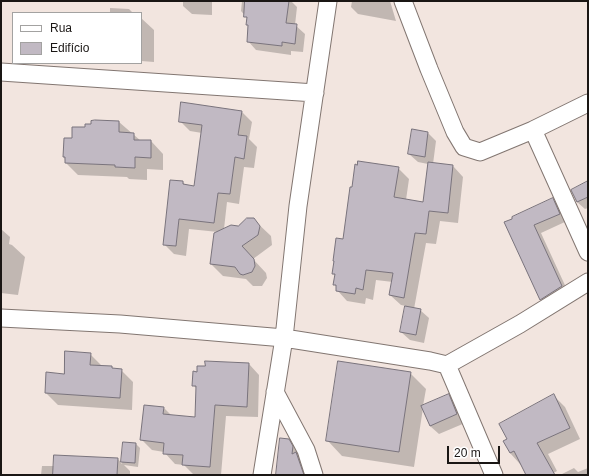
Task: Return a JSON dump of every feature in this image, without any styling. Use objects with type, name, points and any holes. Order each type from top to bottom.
[{"type":"street","points":[[262,475],[284,338],[298,206],[328,1]]},
{"type":"street","points":[[403,1],[429,70],[455,132],[464,147],[480,152],[533,130],[588,103]]},
{"type":"street","points":[[1,72],[315,93]]},
{"type":"street","points":[[533,130],[588,252]]},
{"type":"street","points":[[1,318],[120,324],[284,338],[430,360],[447,365],[520,324],[588,282]]},
{"type":"street","points":[[447,365],[494,475]]},
{"type":"street","points":[[275,392],[306,450],[314,475]]},
{"type":"building","points":[[245,1],[289,1],[286,23],[297,24],[295,44],[282,42],[282,46],[247,42],[248,25],[246,25],[247,17],[244,17]]},
{"type":"building","points":[[181,102],[242,111],[238,135],[247,136],[244,159],[235,157],[230,194],[218,193],[214,223],[179,219],[176,246],[163,245],[170,180],[183,181],[183,184],[194,186],[202,125],[179,122]]},
{"type":"building","points":[[91,121],[119,121],[119,132],[134,133],[134,140],[151,140],[151,158],[135,157],[135,168],[115,167],[115,165],[65,163],[65,157],[63,157],[64,138],[72,138],[72,127],[85,127],[85,124],[91,124]]},
{"type":"building","points":[[412,129],[428,132],[425,157],[408,154]]},
{"type":"building","points":[[358,161],[399,167],[394,197],[423,202],[428,162],[453,165],[448,213],[429,211],[426,234],[415,233],[404,298],[389,295],[393,273],[366,270],[363,290],[356,288],[355,294],[336,291],[336,285],[333,285],[335,274],[332,274],[336,238],[343,239],[350,187],[352,187],[355,164],[357,165]]},
{"type":"building","points":[[588,181],[588,197],[577,202],[571,190]]},
{"type":"building","points":[[553,198],[560,214],[534,225],[562,286],[540,300],[504,222]]},
{"type":"building","points":[[247,218],[254,218],[260,226],[258,235],[242,246],[254,259],[255,266],[252,272],[243,275],[240,274],[235,267],[210,264],[214,233],[231,225],[238,226]]},
{"type":"building","points":[[405,306],[421,309],[416,335],[400,332]]},
{"type":"building","points":[[65,351],[91,353],[90,365],[112,366],[112,368],[122,369],[120,398],[45,393],[46,372],[64,374]]},
{"type":"building","points":[[205,361],[249,363],[247,407],[215,405],[210,467],[182,465],[183,455],[163,454],[164,443],[140,440],[144,405],[164,407],[163,414],[195,417],[196,386],[192,386],[193,371],[197,372],[197,366],[205,366]]},
{"type":"building","points":[[338,361],[411,372],[399,452],[326,441]]},
{"type":"building","points":[[449,394],[457,414],[430,426],[421,406]]},
{"type":"building","points":[[554,394],[570,428],[537,443],[555,475],[526,475],[514,451],[510,453],[503,441],[507,439],[499,424]]},
{"type":"building","points":[[280,438],[289,439],[293,446],[292,454],[296,452],[304,475],[276,475]]},
{"type":"building","points":[[123,442],[136,443],[135,463],[121,462]]},
{"type":"building","points":[[54,455],[118,458],[117,475],[53,475]]}]
